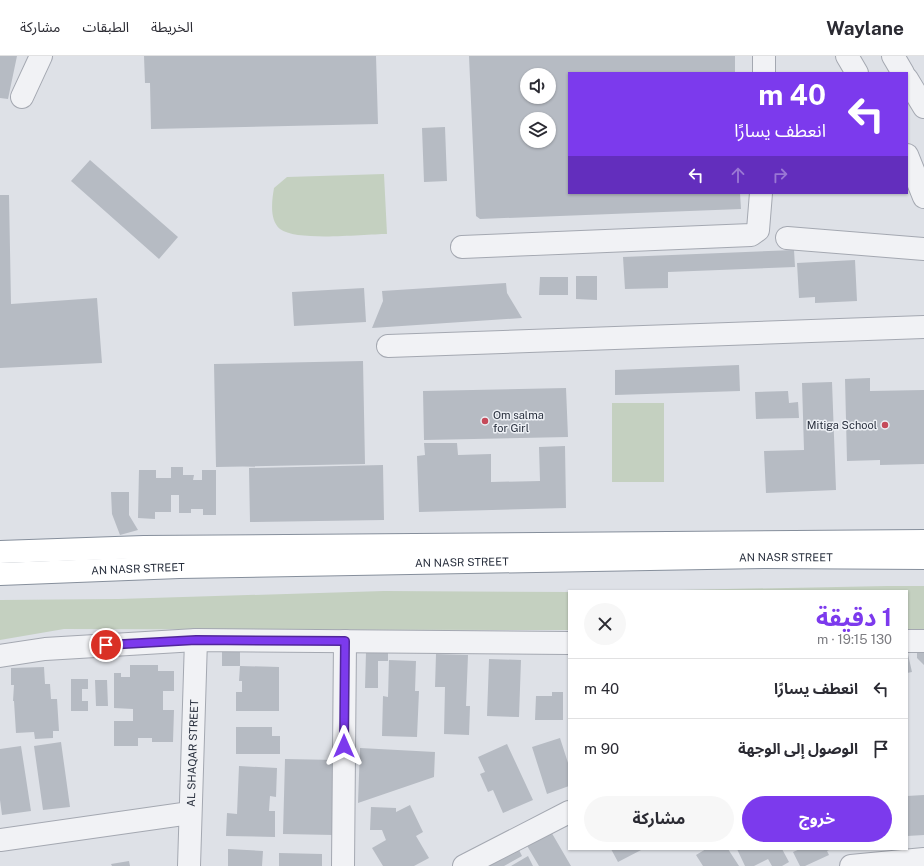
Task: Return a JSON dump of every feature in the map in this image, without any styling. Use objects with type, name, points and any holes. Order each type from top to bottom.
[{"type":"highway","name":"AN NASR STREET","points":[[0,552],[152,547],[924,541]]},
{"type":"highway","name":"AN NASR STREET","points":[[0,574],[179,567],[757,557],[924,558]]},
{"type":"street","points":[[22,97],[41,56]]},
{"type":"street","points":[[764,56],[764,72]]},
{"type":"street","points":[[847,56],[856,72]]},
{"type":"street","points":[[892,56],[902,72]]},
{"type":"street","points":[[908,81],[924,107]]},
{"type":"street","points":[[908,157],[924,197]]},
{"type":"street","points":[[462,247],[751,234],[758,230],[761,194]]},
{"type":"street","points":[[787,238],[924,249]]},
{"type":"street","points":[[388,346],[924,327]]},
{"type":"street","points":[[0,656],[45,649],[196,640],[568,642]]},
{"type":"street","name":"AL SHAQAR STREET","points":[[189,866],[196,640]]},
{"type":"street","points":[[344,866],[345,641]]},
{"type":"street","points":[[908,641],[924,641]]},
{"type":"street","points":[[0,840],[190,813]]},
{"type":"street","points":[[464,866],[568,813]]},
{"type":"street","points":[[844,850],[850,866],[924,859]]},
{"type":"green space","points":[[384,174],[387,234],[331,236],[301,235],[289,233],[280,229],[274,220],[272,210],[274,188],[287,177]]},
{"type":"green space","points":[[612,403],[664,403],[664,482],[612,482]]},
{"type":"green space","points":[[924,586],[924,631],[908,631],[908,590],[680,590]]},
{"type":"green space","points":[[384,591],[568,592],[568,630],[64,629],[0,640],[0,600],[118,599]]},
{"type":"building","points":[[0,56],[17,56],[8,99],[0,98]]},
{"type":"building","points":[[144,56],[376,56],[378,124],[151,129],[150,83],[145,83]]},
{"type":"building","points":[[469,56],[735,56],[735,72],[568,72],[568,194],[740,194],[741,209],[480,219],[476,216]]},
{"type":"building","points":[[445,127],[447,181],[424,182],[422,128]]},
{"type":"building","points":[[90,160],[178,237],[159,259],[71,181]]},
{"type":"building","points":[[0,195],[9,195],[11,304],[97,298],[102,363],[0,368]]},
{"type":"building","points":[[794,250],[795,267],[668,272],[668,288],[625,289],[623,257]]},
{"type":"building","points":[[855,260],[857,301],[815,303],[815,297],[799,298],[797,263]]},
{"type":"building","points":[[576,276],[597,276],[597,300],[576,299]]},
{"type":"building","points":[[540,277],[568,277],[568,295],[539,295]]},
{"type":"building","points":[[506,283],[507,293],[522,318],[372,328],[383,301],[382,291]]},
{"type":"building","points":[[364,288],[366,322],[294,326],[292,292]]},
{"type":"building","points":[[363,361],[365,464],[216,467],[214,364]]},
{"type":"building","points":[[739,365],[740,391],[615,395],[615,370]]},
{"type":"building","name":"Mitiga School","points":[[870,378],[870,391],[924,390],[924,464],[880,465],[880,460],[847,461],[845,379]]},
{"type":"building","points":[[832,382],[836,490],[766,493],[764,451],[804,450],[802,383]]},
{"type":"building","points":[[566,388],[568,437],[424,440],[423,391]]},
{"type":"building","points":[[788,391],[789,403],[798,402],[799,418],[756,419],[755,392]]},
{"type":"building","points":[[424,443],[457,443],[458,455],[491,454],[491,482],[540,481],[539,447],[565,446],[566,508],[419,512],[417,456],[425,455]]},
{"type":"building","points":[[383,465],[384,520],[250,522],[249,468]]},
{"type":"building","points":[[171,467],[183,467],[183,475],[194,475],[193,480],[202,480],[202,470],[216,470],[216,515],[203,515],[203,509],[191,509],[191,513],[179,513],[179,495],[171,495],[171,512],[155,512],[155,519],[138,518],[139,470],[156,470],[156,478],[171,478]]},
{"type":"building","points":[[111,492],[129,492],[129,515],[138,530],[120,535],[112,514]]},
{"type":"building","points":[[222,647],[240,647],[240,666],[222,666]]},
{"type":"building","points":[[917,651],[924,651],[924,665],[917,658]]},
{"type":"building","points":[[366,652],[388,652],[388,661],[378,661],[378,688],[365,688]]},
{"type":"building","points":[[436,654],[468,655],[466,706],[470,706],[469,735],[444,734],[445,687],[435,687]]},
{"type":"building","points":[[908,654],[912,672],[908,673]]},
{"type":"building","points":[[489,659],[521,660],[519,717],[487,716]]},
{"type":"building","points":[[389,660],[416,661],[415,691],[419,691],[417,737],[382,736],[383,696],[388,697]]},
{"type":"building","points":[[130,665],[158,665],[158,671],[174,671],[174,691],[163,691],[163,710],[174,710],[173,742],[152,742],[152,738],[138,738],[138,746],[114,746],[114,721],[133,721],[133,709],[114,708],[114,673],[121,673],[121,677],[130,677]]},
{"type":"building","points":[[240,666],[279,667],[279,711],[236,711],[236,692],[242,692],[242,681],[239,681]]},
{"type":"building","points":[[44,667],[45,684],[50,684],[51,699],[57,699],[59,731],[53,731],[53,738],[35,739],[34,732],[16,733],[13,701],[14,685],[11,685],[11,668]]},
{"type":"building","points":[[71,679],[88,679],[88,689],[82,689],[82,701],[88,701],[88,711],[71,711]]},
{"type":"building","points":[[95,680],[107,680],[108,706],[96,706]]},
{"type":"building","points":[[552,692],[563,692],[563,720],[535,720],[536,696],[552,696]]},
{"type":"building","points":[[236,727],[272,727],[272,736],[280,736],[280,754],[236,754]]},
{"type":"building","points":[[560,738],[568,763],[568,786],[547,794],[532,747]]},
{"type":"building","points":[[61,742],[70,807],[43,810],[34,746]]},
{"type":"building","points":[[507,744],[533,800],[503,813],[493,790],[488,792],[480,774],[485,772],[478,757]]},
{"type":"building","points":[[21,746],[31,811],[2,815],[0,800],[0,749]]},
{"type":"building","points":[[360,748],[435,752],[434,777],[358,803]]},
{"type":"building","points":[[285,759],[336,760],[334,835],[283,834]]},
{"type":"building","points":[[239,766],[277,768],[276,797],[270,796],[269,811],[275,811],[275,837],[226,836],[227,813],[237,814]]},
{"type":"building","points":[[924,795],[924,835],[908,836],[908,796]]},
{"type":"building","points":[[410,805],[423,832],[416,836],[429,858],[414,866],[383,866],[372,848],[386,840],[382,830],[370,830],[371,807],[396,808],[396,812]]},
{"type":"building","points":[[550,830],[571,866],[539,866],[526,844]]},
{"type":"building","points":[[518,848],[522,856],[504,866],[484,866]]},
{"type":"building","points":[[228,849],[263,851],[262,866],[228,866]]},
{"type":"building","points":[[612,850],[641,850],[618,862]]},
{"type":"building","points":[[704,850],[729,850],[739,866],[703,866],[696,855]]},
{"type":"building","points":[[737,850],[783,850],[789,862],[782,866],[772,866],[768,859],[754,866],[745,866]]},
{"type":"building","points":[[798,850],[829,850],[827,851],[829,855],[805,866],[800,866],[793,852]]},
{"type":"building","points":[[279,853],[322,854],[322,866],[279,866]]},
{"type":"building","points":[[528,856],[533,866],[511,866]]},
{"type":"building","points":[[129,861],[130,866],[112,866],[111,864]]},
{"type":"place","name":"Om salma for Girl","points":[[485,421]]},
{"type":"place","name":"Mitiga School","points":[[885,425]]},
{"type":"route","points":[[106,645],[196,640],[345,641],[344,746]]}]
